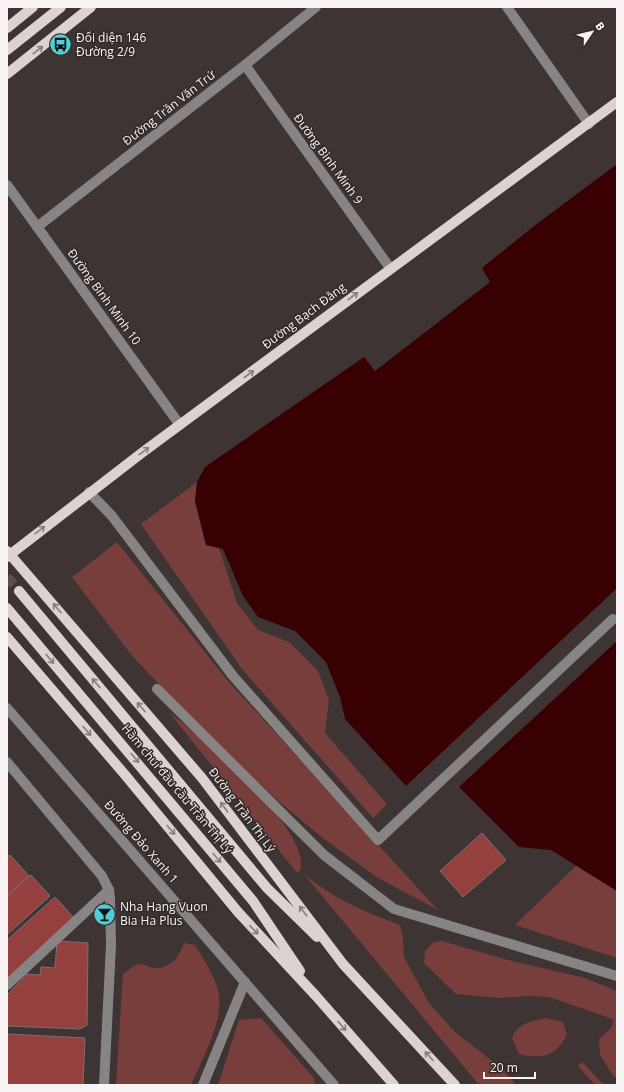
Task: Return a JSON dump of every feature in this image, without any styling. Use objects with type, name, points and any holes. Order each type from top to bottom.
[{"type":"main road","points":[[7,28],[33,7]]},
{"type":"main road","points":[[7,50],[61,7]]},
{"type":"main road","points":[[7,74],[92,7]]},
{"type":"main road","name":"Đường Bạch Đằng","points":[[8,554],[390,268],[617,102]]},
{"type":"main road","name":"Đường Trần Thị Lý","points":[[8,554],[202,778],[344,964],[455,1085]]},
{"type":"main road","name":"Hầm chui đầu cầu Trần Thị Lý","points":[[19,591],[267,888],[344,964]]},
{"type":"main road","name":"Hầm chui đầu cầu Trần Thị Lý","points":[[7,608],[253,901],[316,996]]},
{"type":"main road","points":[[7,637],[126,776],[238,912],[316,996],[394,1085]]},
{"type":"street","name":"Đường Trần Văn Trứ","points":[[37,227],[245,65],[316,7]]},
{"type":"street","points":[[507,7],[588,124]]},
{"type":"street","name":"Đường Bình Minh 9","points":[[245,65],[390,268]]},
{"type":"street","name":"Đường Bình Minh 10","points":[[7,185],[180,425]]},
{"type":"street","points":[[89,492],[112,516],[233,676],[378,840],[613,619]]},
{"type":"street","points":[[157,689],[324,854],[394,909],[617,976]]},
{"type":"street","name":"Đường Đảo Xanh 1","points":[[7,708],[334,1085]]},
{"type":"street","points":[[7,764],[102,876],[109,890],[111,945],[104,1085]]},
{"type":"street","points":[[7,985],[109,890]]},
{"type":"street","points":[[203,1085],[245,982]]},
{"type":"shaded area","points":[[617,164],[617,588],[406,786],[345,719],[340,697],[326,662],[295,631],[258,617],[243,596],[223,549],[206,545],[195,501],[197,482],[205,467],[364,357],[375,371],[490,282],[482,268],[534,226]]},
{"type":"shaded area","points":[[197,482],[195,501],[206,545],[219,548],[237,603],[258,630],[289,642],[318,671],[329,700],[325,733],[387,804],[373,818],[242,669],[141,524]]},
{"type":"shaded area","points":[[117,542],[228,681],[438,910],[378,878],[324,839],[277,800],[203,730],[133,657],[72,577]]},
{"type":"shaded area","points":[[617,641],[617,891],[551,850],[519,847],[459,787]]},
{"type":"shaded area","points":[[169,712],[227,762],[251,785],[272,809],[289,832],[299,853],[300,871],[297,873]]},
{"type":"shaded area","points":[[576,866],[617,891],[617,958],[515,925]]},
{"type":"shaded area","points":[[304,874],[315,883],[349,904],[400,925],[403,938],[404,957],[429,1003],[455,1032],[501,1068],[514,1082],[514,1085],[479,1085]]},
{"type":"shaded area","points":[[442,941],[508,960],[585,978],[617,991],[617,1077],[614,1077],[600,1055],[599,1039],[612,1027],[613,1019],[549,997],[528,996],[499,998],[456,994],[424,963],[425,951],[434,942]]},
{"type":"shaded area","points":[[184,943],[195,945],[212,975],[219,995],[218,1017],[215,1029],[191,1085],[116,1085],[123,974],[140,964],[161,968],[170,964],[180,953]]},
{"type":"shaded area","points":[[261,1018],[314,1078],[315,1085],[218,1085],[239,1020]]},
{"type":"shaded area","points":[[546,1018],[563,1022],[567,1035],[563,1042],[558,1048],[548,1055],[535,1057],[519,1054],[512,1038],[518,1029],[536,1020]]},
{"type":"shaded area","points":[[582,1062],[604,1085],[595,1085],[578,1066]]},
{"type":"building","points":[[482,833],[506,860],[463,897],[440,871]]},
{"type":"building","points":[[10,855],[29,876],[7,896],[7,857]]},
{"type":"building","points":[[31,875],[50,896],[7,935],[7,896]]},
{"type":"building","points":[[55,897],[75,919],[7,980],[7,940]]},
{"type":"building","points":[[57,941],[88,943],[87,1025],[80,1029],[7,1026],[7,995],[27,974],[40,975],[41,967],[55,968]]},
{"type":"building","points":[[7,1034],[85,1038],[83,1085],[7,1085]]},
{"type":"tunnel","points":[[7,577],[19,591]]},
{"type":"place","name":"Đối diện 146 Đường 2/9","points":[[60,45]]},
{"type":"place","name":"Nha Hang Vuon Bia Ha Plus","points":[[105,914]]}]
